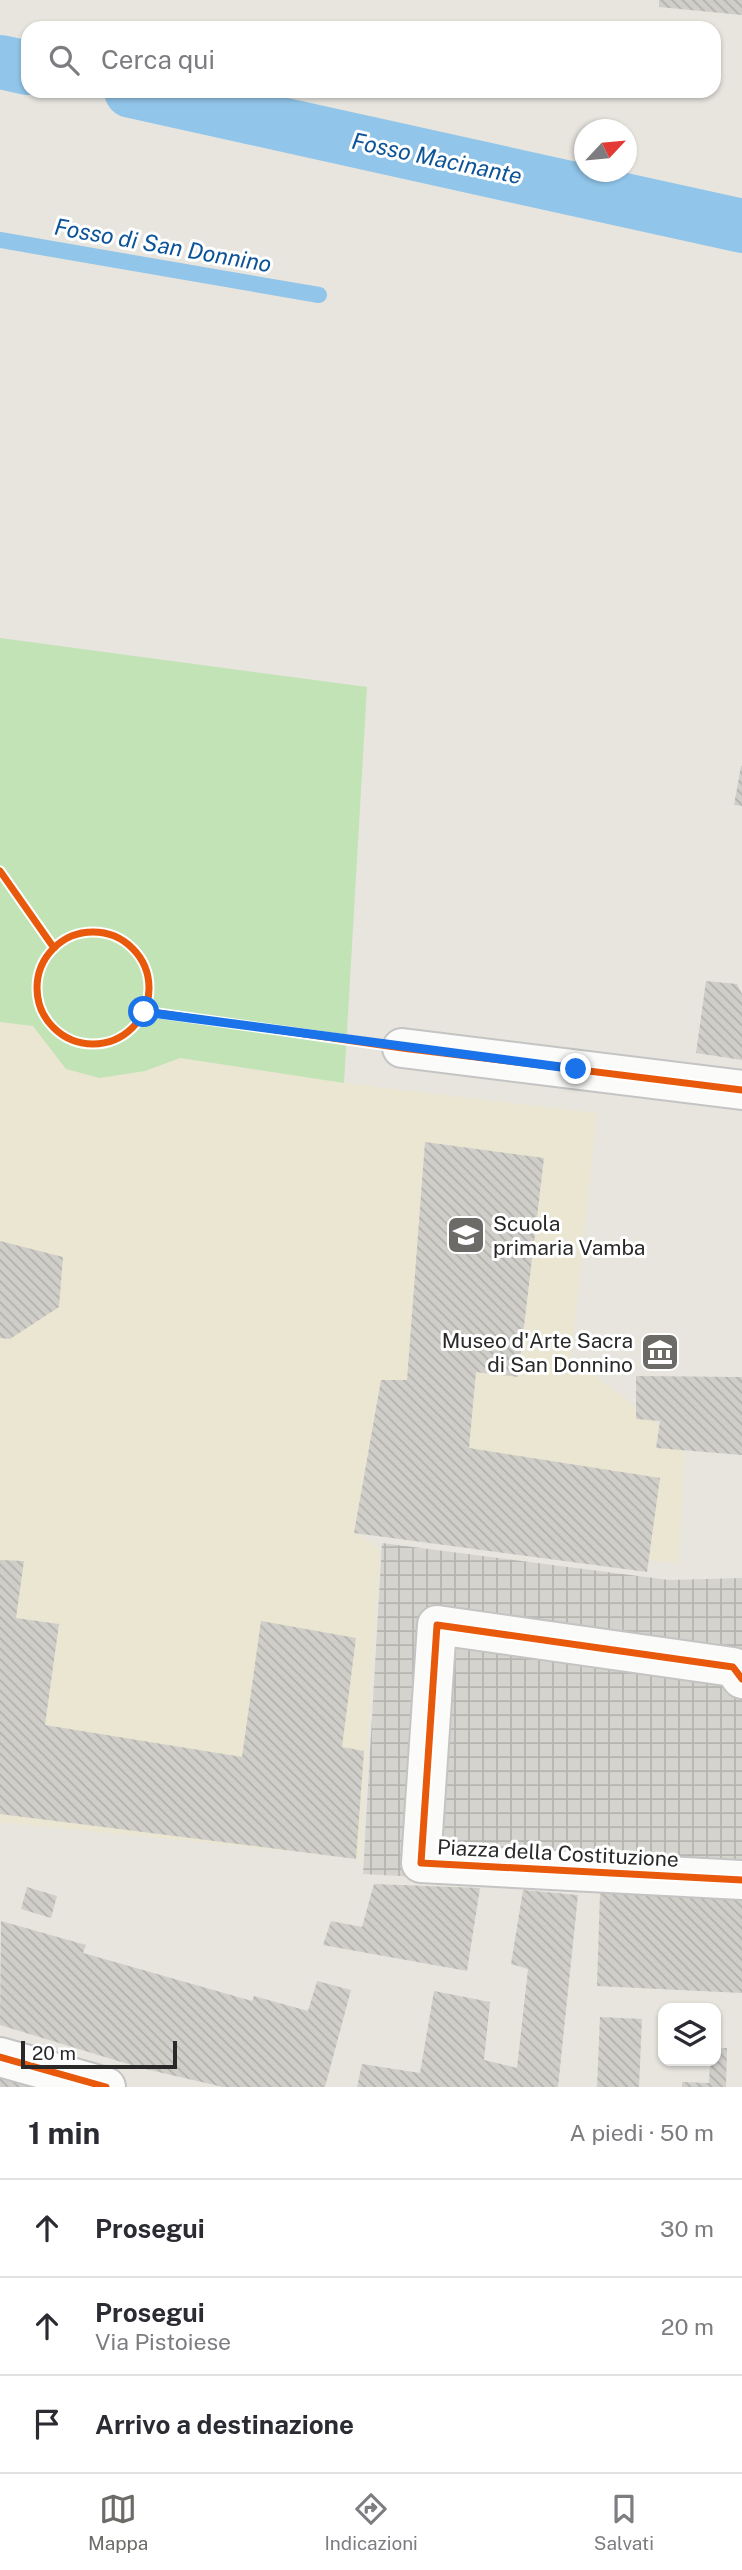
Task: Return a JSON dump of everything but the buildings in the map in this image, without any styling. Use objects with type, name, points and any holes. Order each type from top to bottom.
[{"type":"street","points":[[402,1048],[742,1090]]},
{"type":"street","name":"Piazza della Costituzione","points":[[742,1679],[733,1667],[437,1625],[421,1863],[742,1880]]},
{"type":"street","points":[[0,2057],[62,2081],[106,2087]]},
{"type":"shaded area","points":[[0,1022],[33,1025],[66,1069],[145,1071],[180,1058],[344,1083],[597,1113],[571,1358],[685,1444],[679,1563],[356,1533],[380,1549],[360,1858],[0,1822]]},
{"type":"shaded area","points":[[382,1543],[669,1580],[742,1578],[742,1895],[363,1874]]},
{"type":"green space","points":[[0,638],[367,687],[344,1083],[180,1058],[145,1071],[100,1078],[66,1069],[33,1026],[0,1022]]},
{"type":"waterway","name":"Fosso Macinante","points":[[0,62],[21,66]]},
{"type":"waterway","name":"Fosso Macinante","points":[[163,98],[742,226]]},
{"type":"waterway","name":"Fosso di San Donnino","points":[[0,240],[319,295]]},
{"type":"cycle path","points":[[0,871],[54,948]]},
{"type":"cycle path","points":[[93,932],[114,937],[132,949],[144,967],[149,988],[144,1009],[132,1027],[114,1039],[93,1044],[72,1039],[54,1027],[42,1009],[37,988],[42,967],[54,949],[72,937],[93,932]]},
{"type":"cycle path","points":[[144,1011],[402,1048],[742,1090]]},
{"type":"cycle path","points":[[742,1679],[733,1667],[437,1625],[421,1863],[742,1880]]},
{"type":"cycle path","points":[[0,2057],[106,2087]]},
{"type":"place","name":"Scuola primaria Vamba","points":[[466,1235]]},
{"type":"place","name":"Museo d'Arte Sacra di San Donnino","points":[[660,1352]]},
{"type":"route","points":[[144,1012],[576,1069]]}]
